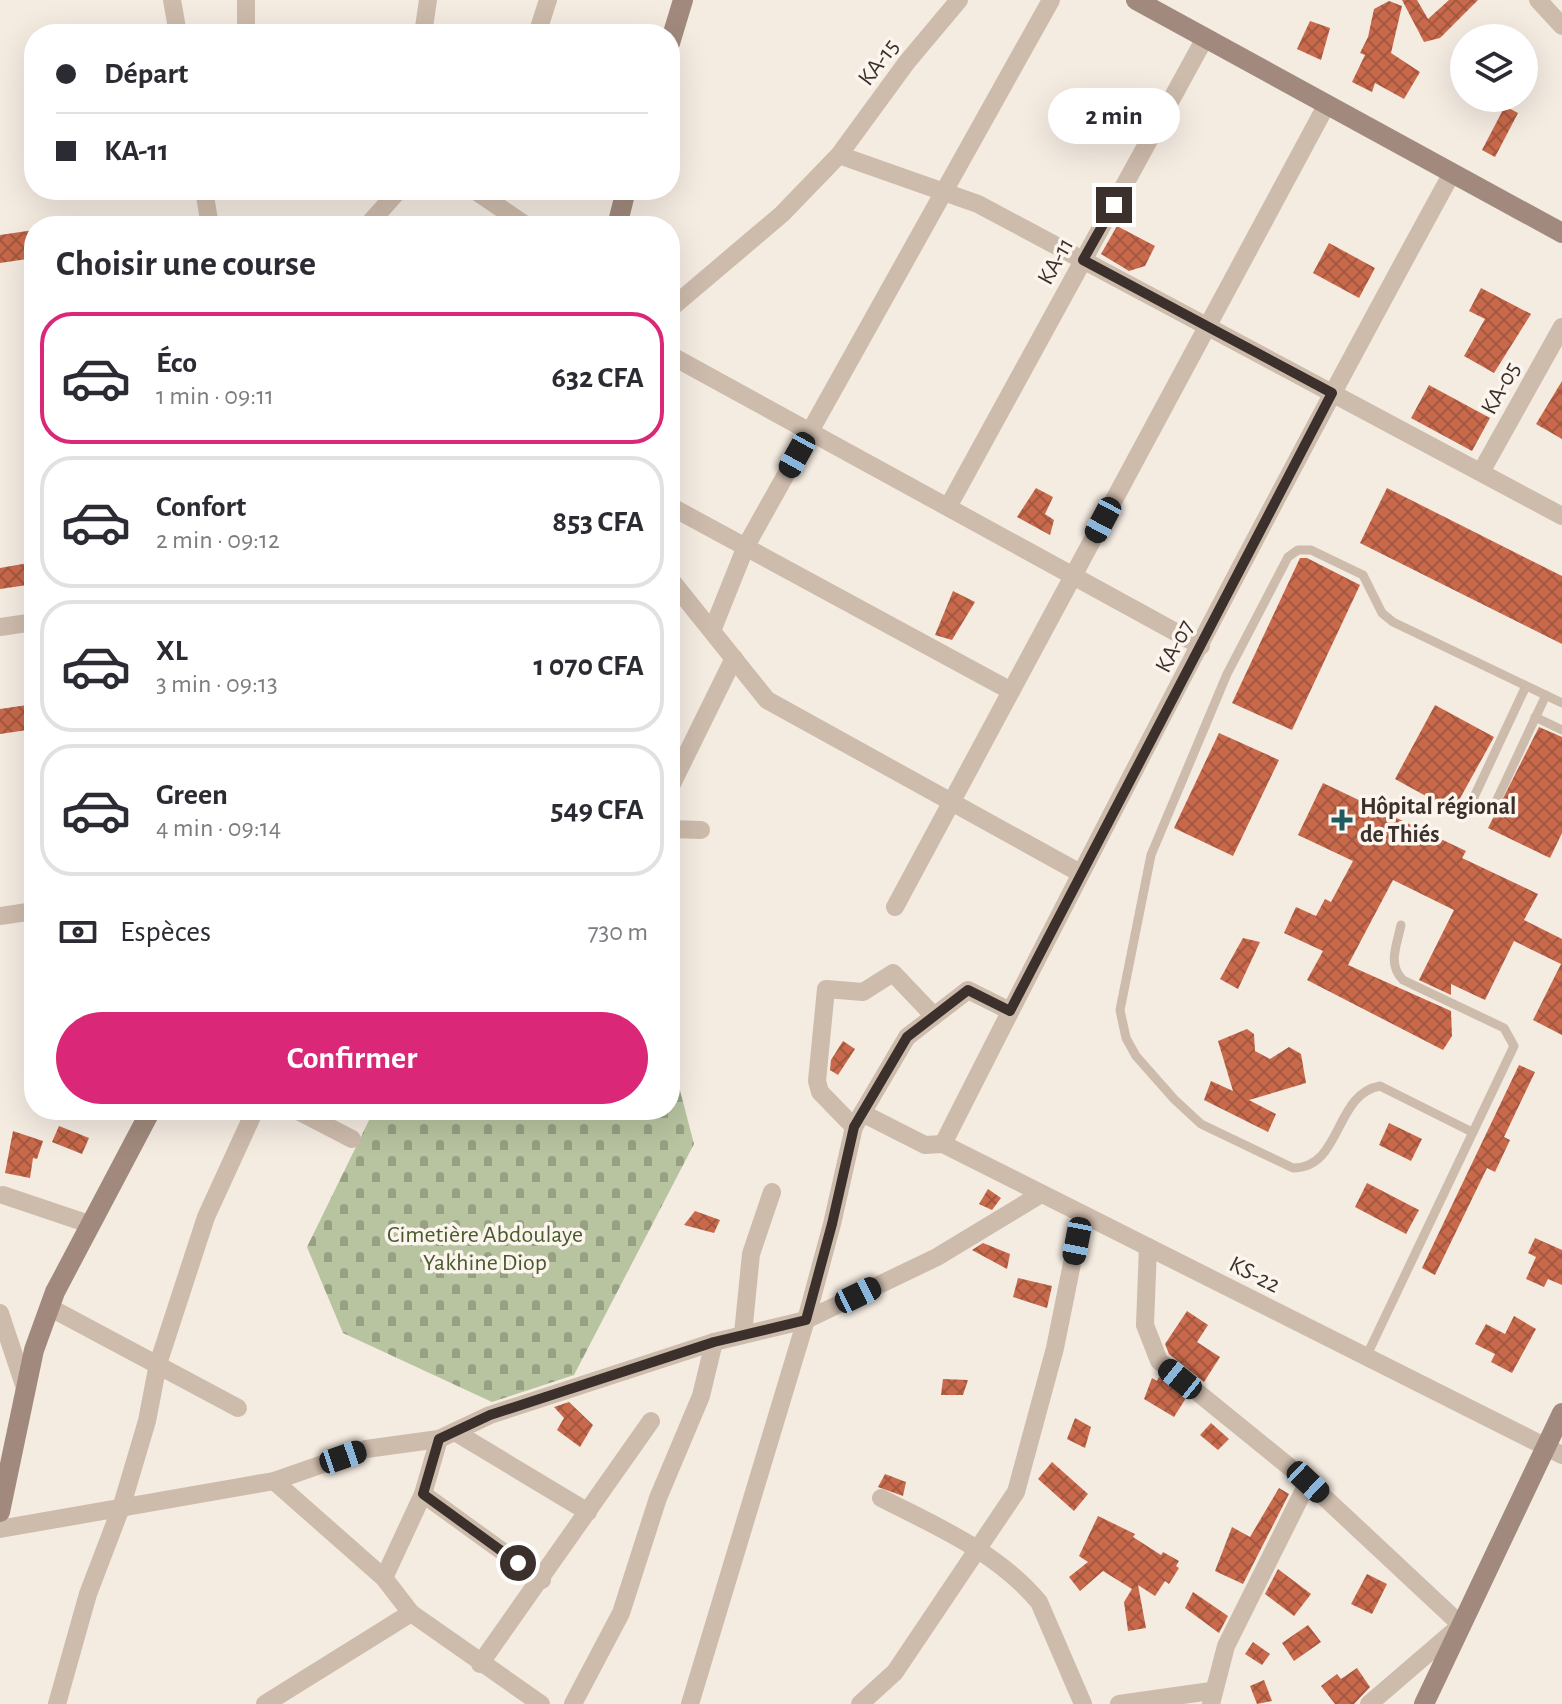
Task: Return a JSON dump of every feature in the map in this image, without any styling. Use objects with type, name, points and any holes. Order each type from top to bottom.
[{"type":"main road","points":[[676,24],[683,0]]},
{"type":"main road","points":[[1136,0],[1562,233]]},
{"type":"main road","points":[[0,1512],[34,1350],[49,1307],[89,1224],[146,1120]]},
{"type":"main road","points":[[1424,1704],[1461,1625],[1554,1451],[1562,1413]]},
{"type":"street","points":[[172,0],[176,24]]},
{"type":"street","points":[[246,0],[246,24]]},
{"type":"street","points":[[424,24],[428,0]]},
{"type":"street","points":[[540,24],[548,0]]},
{"type":"street","name":"KA-15","points":[[680,301],[782,214],[839,155],[907,62],[959,0]]},
{"type":"street","points":[[712,631],[746,546],[1051,0]]},
{"type":"street","points":[[1538,0],[1562,26]]},
{"type":"street","name":"KA-11","points":[[948,507],[1205,38]]},
{"type":"street","points":[[895,907],[1327,104]]},
{"type":"street","points":[[839,155],[978,204],[1562,516]]},
{"type":"street","name":"KA-07","points":[[943,1144],[1080,873],[1332,393],[1452,173]]},
{"type":"street","points":[[376,216],[390,200]]},
{"type":"street","points":[[489,200],[512,216]]},
{"type":"street","name":"KA-05","points":[[1481,472],[1562,327]]},
{"type":"street","points":[[680,360],[1201,646]]},
{"type":"street","points":[[680,511],[1011,691]]},
{"type":"street","points":[[680,591],[767,700],[1080,873]]},
{"type":"street","points":[[0,627],[24,623]]},
{"type":"street","points":[[680,768],[734,658]]},
{"type":"street","points":[[680,829],[701,830]]},
{"type":"street","points":[[0,916],[24,912]]},
{"type":"street","name":"KS-22","points":[[934,1016],[893,973],[863,992],[826,989],[817,1081],[820,1092],[858,1120],[925,1145],[943,1144],[1554,1451]]},
{"type":"street","points":[[690,1704],[806,1320],[858,1120],[907,1037],[968,990],[1010,1011]]},
{"type":"street","points":[[57,1704],[88,1594],[122,1505],[147,1421],[158,1364],[206,1217],[250,1120]]},
{"type":"street","points":[[315,1120],[352,1139]]},
{"type":"street","points":[[1,1192],[89,1224]]},
{"type":"street","points":[[743,1334],[751,1254],[772,1192]]},
{"type":"street","points":[[0,1529],[122,1505],[274,1481],[366,1449],[447,1435],[490,1415],[714,1342],[806,1320],[937,1257],[1041,1194]]},
{"type":"street","points":[[860,1704],[895,1672],[1016,1492],[1055,1348],[1082,1214]]},
{"type":"street","points":[[1148,1247],[1145,1325],[1159,1361],[1308,1482],[1461,1625],[1369,1704]]},
{"type":"street","points":[[49,1307],[238,1408]]},
{"type":"street","points":[[0,1313],[9,1370],[26,1391]]},
{"type":"street","points":[[573,1704],[621,1613],[658,1498],[701,1396],[714,1342]]},
{"type":"street","points":[[480,1664],[651,1421]]},
{"type":"street","points":[[384,1578],[447,1435]]},
{"type":"street","points":[[447,1435],[588,1512]]},
{"type":"street","points":[[274,1481],[384,1578],[411,1613],[541,1704]]},
{"type":"street","points":[[1119,1704],[1211,1697],[1226,1646],[1308,1482]]},
{"type":"street","points":[[423,1494],[542,1580]]},
{"type":"street","points":[[881,1498],[978,1547],[1039,1602],[1083,1704]]},
{"type":"street","points":[[265,1704],[411,1613]]},
{"type":"lane","points":[[1472,1132],[1380,1086],[1358,1095],[1320,1161],[1306,1168],[1293,1168],[1201,1124],[1136,1056],[1126,1038],[1120,1010],[1151,855],[1227,674],[1288,557],[1298,550],[1311,550],[1363,575],[1382,613],[1393,622],[1562,703]]},
{"type":"lane","points":[[1526,686],[1474,797],[1477,811],[1489,812],[1494,806],[1546,695]]},
{"type":"lane","points":[[1535,717],[1562,730]]},
{"type":"lane","points":[[1366,1357],[1514,1046],[1511,1035],[1504,1028],[1403,980],[1395,972],[1393,963],[1401,925]]},
{"type":"green space","name":"Cimetière Abdoulaye Yakhine Diop","points":[[680,1090],[694,1144],[574,1375],[492,1402],[343,1333],[307,1247],[369,1120],[680,1120]]},
{"type":"building","points":[[1402,0],[1417,0],[1428,19],[1449,0],[1478,0],[1454,24],[1450,24],[1440,38],[1424,42]]},
{"type":"building","points":[[1389,1],[1402,6],[1391,53],[1420,72],[1404,99],[1375,83],[1372,92],[1352,82],[1365,55],[1360,53],[1368,37],[1374,9]]},
{"type":"building","points":[[1310,21],[1330,28],[1321,60],[1297,49]]},
{"type":"building","points":[[1502,112],[1518,113],[1495,157],[1482,150]]},
{"type":"building","points":[[1117,226],[1155,246],[1145,266],[1129,271],[1101,254]]},
{"type":"building","points":[[24,231],[24,259],[0,263],[0,235]]},
{"type":"building","points":[[1329,243],[1375,268],[1359,298],[1313,273]]},
{"type":"building","points":[[1481,288],[1531,314],[1494,373],[1464,356],[1485,319],[1469,311]]},
{"type":"building","points":[[1562,381],[1562,439],[1536,424]]},
{"type":"building","points":[[1429,385],[1490,418],[1472,451],[1411,418]]},
{"type":"building","points":[[1036,488],[1053,497],[1045,514],[1054,520],[1050,535],[1017,517]]},
{"type":"building","points":[[1387,488],[1562,576],[1562,644],[1360,543]]},
{"type":"building","points":[[1300,558],[1307,558],[1360,585],[1292,730],[1232,703]]},
{"type":"building","points":[[24,564],[24,585],[0,589],[0,568]]},
{"type":"building","points":[[953,591],[975,602],[952,640],[935,635]]},
{"type":"building","points":[[24,705],[24,730],[0,734],[0,709]]},
{"type":"building","points":[[1435,705],[1494,737],[1453,811],[1395,779]]},
{"type":"building","points":[[1539,727],[1562,737],[1562,833],[1550,858],[1488,828]]},
{"type":"building","points":[[1219,733],[1279,760],[1233,856],[1174,828]]},
{"type":"building","points":[[1323,783],[1466,851],[1462,858],[1538,894],[1524,920],[1562,939],[1562,1035],[1533,1020],[1561,964],[1514,941],[1485,1000],[1451,984],[1451,995],[1419,980],[1454,910],[1393,880],[1348,965],[1451,1011],[1452,1036],[1443,1050],[1307,980],[1323,951],[1284,933],[1296,907],[1316,916],[1325,899],[1331,902],[1353,861],[1298,835]]},
{"type":"building","points":[[1243,938],[1260,942],[1238,989],[1220,979]]},
{"type":"building","points":[[1247,1029],[1254,1034],[1255,1051],[1270,1059],[1289,1047],[1301,1054],[1306,1083],[1249,1100],[1276,1114],[1268,1132],[1204,1100],[1211,1081],[1233,1091],[1218,1041]]},
{"type":"building","points":[[843,1041],[855,1049],[838,1075],[830,1070],[831,1060]]},
{"type":"building","points":[[1519,1065],[1535,1072],[1504,1137],[1510,1140],[1495,1172],[1487,1168],[1435,1275],[1422,1268]]},
{"type":"building","points":[[1389,1123],[1422,1139],[1411,1161],[1379,1145]]},
{"type":"building","points":[[59,1126],[89,1138],[82,1154],[52,1142]]},
{"type":"building","points":[[13,1131],[43,1141],[37,1159],[33,1158],[30,1178],[5,1173]]},
{"type":"building","points":[[1367,1183],[1419,1210],[1406,1234],[1355,1207]]},
{"type":"building","points":[[988,1189],[1001,1198],[992,1210],[979,1204]]},
{"type":"building","points":[[695,1211],[720,1220],[714,1233],[684,1225]]},
{"type":"building","points":[[1535,1238],[1562,1250],[1562,1285],[1548,1279],[1544,1287],[1526,1279],[1536,1257],[1528,1253]]},
{"type":"building","points":[[983,1243],[1010,1254],[1007,1269],[972,1250]]},
{"type":"building","points":[[1018,1278],[1052,1286],[1047,1308],[1013,1297]]},
{"type":"building","points":[[1187,1311],[1208,1325],[1197,1342],[1220,1357],[1204,1382],[1169,1354],[1165,1344]]},
{"type":"building","points":[[1514,1316],[1536,1329],[1512,1373],[1491,1362],[1495,1354],[1475,1344],[1486,1324],[1505,1334]]},
{"type":"building","points":[[1159,1377],[1186,1398],[1174,1417],[1144,1399],[1152,1378],[1157,1381]]},
{"type":"building","points":[[943,1379],[968,1380],[963,1395],[941,1395]]},
{"type":"building","points":[[569,1402],[593,1425],[580,1447],[557,1430],[564,1418],[554,1407]]},
{"type":"building","points":[[1075,1418],[1091,1427],[1085,1448],[1067,1439]]},
{"type":"building","points":[[1211,1423],[1229,1439],[1218,1450],[1200,1435]]},
{"type":"building","points":[[1052,1462],[1088,1494],[1074,1511],[1038,1479]]},
{"type":"building","points":[[885,1474],[906,1482],[903,1496],[878,1487]]},
{"type":"building","points":[[1279,1488],[1289,1494],[1243,1584],[1215,1571],[1232,1527],[1250,1537]]},
{"type":"building","points":[[1098,1516],[1135,1534],[1133,1537],[1161,1555],[1163,1552],[1179,1561],[1176,1566],[1179,1568],[1169,1584],[1165,1581],[1155,1596],[1138,1585],[1146,1628],[1128,1631],[1124,1602],[1132,1589],[1103,1571],[1080,1591],[1069,1577],[1088,1562],[1079,1556]]},
{"type":"building","points":[[1278,1569],[1311,1594],[1294,1616],[1265,1594]]},
{"type":"building","points":[[1367,1574],[1387,1584],[1372,1614],[1351,1604]]},
{"type":"building","points":[[1193,1592],[1228,1616],[1219,1633],[1185,1608]]},
{"type":"building","points":[[1308,1625],[1321,1642],[1294,1661],[1282,1643]]},
{"type":"building","points":[[1253,1642],[1270,1654],[1262,1665],[1245,1654]]},
{"type":"building","points":[[1357,1668],[1370,1687],[1354,1704],[1335,1704],[1321,1686],[1337,1674],[1341,1679]]},
{"type":"building","points":[[1264,1680],[1272,1701],[1257,1704],[1250,1686]]},
{"type":"place","name":"Hôpital régional de Thiés","points":[[1342,820]]},
{"type":"route","points":[[518,1563],[423,1494],[439,1439],[490,1415],[714,1342],[806,1320],[854,1127],[907,1037],[968,990],[1010,1011],[1332,393],[1083,260],[1114,205]]}]
